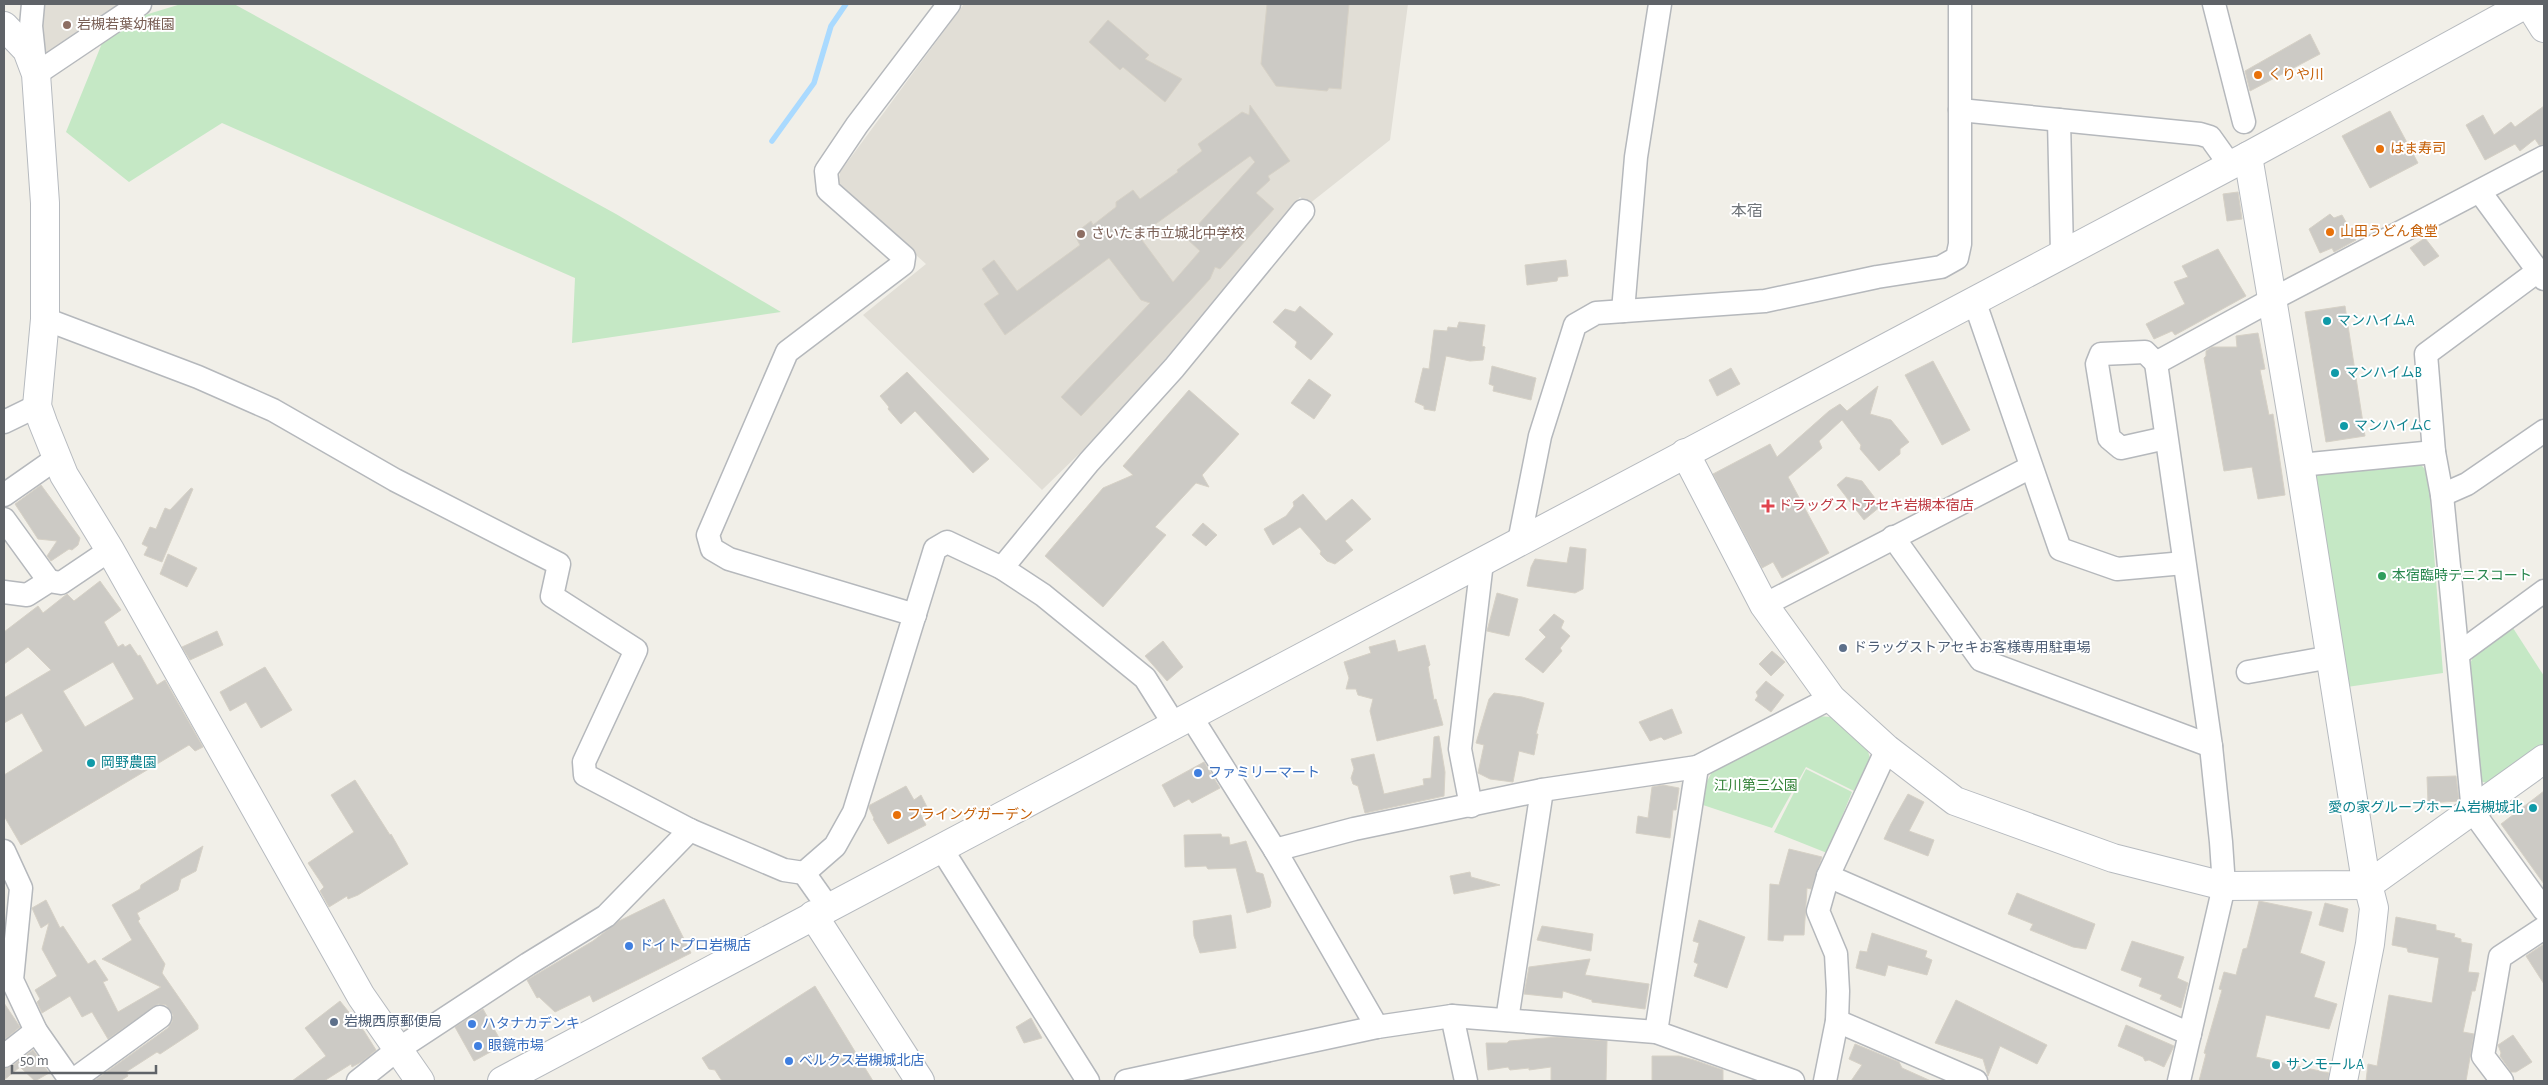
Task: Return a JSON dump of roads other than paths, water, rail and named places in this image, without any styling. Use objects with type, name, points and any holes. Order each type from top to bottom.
[{"type":"street","points":[[33,4],[31,26],[45,203],[45,319],[37,406],[64,475],[110,550],[361,996],[420,1081]]},
{"type":"street","points":[[36,74],[140,4]]},
{"type":"street","points":[[915,615],[729,559],[712,549],[708,536],[788,352],[902,264],[904,257],[828,190],[826,171],[857,125],[949,4]]},
{"type":"street","points":[[1623,311],[1636,156],[1660,4]]},
{"type":"street","points":[[1519,542],[1540,436],[1576,325],[1596,313],[1765,301],[1877,277],[1941,268],[1957,258],[1960,244],[1960,4]]},
{"type":"street","points":[[2214,4],[2244,122]]},
{"type":"street","points":[[502,1081],[2239,160],[2528,4],[2544,28]]},
{"type":"street","points":[[4,26],[26,50],[36,74]]},
{"type":"street","points":[[1960,110],[2200,134],[2210,138],[2239,160],[2273,299],[2368,885],[2374,908],[2370,944],[2343,1081]]},
{"type":"street","points":[[2059,120],[2062,253]]},
{"type":"street","points":[[2156,363],[2273,299],[2544,158]]},
{"type":"street","points":[[2480,192],[2541,275],[2426,354],[2434,452],[2442,495],[2473,812],[2544,910]]},
{"type":"street","points":[[1002,568],[1089,462],[1174,368],[1303,211]]},
{"type":"street","points":[[1974,300],[2060,549],[2117,569],[2184,562]]},
{"type":"street","points":[[45,319],[198,377],[273,410],[396,480],[559,564],[552,596],[636,650],[584,762],[585,775],[690,830],[784,870],[804,873],[835,846],[854,812],[935,549],[948,542],[1002,568],[1043,595],[1145,678],[1182,719],[1275,850],[1377,1027]]},
{"type":"street","points":[[2166,438],[2121,448],[2109,438],[2097,364],[2101,354],[2145,352],[2156,363],[2211,746],[2222,842],[2224,886],[2178,1081]]},
{"type":"street","points":[[4,422],[37,406]]},
{"type":"street","points":[[2442,495],[2467,484],[2544,431]]},
{"type":"street","points":[[2300,465],[2434,452]]},
{"type":"street","points":[[1685,454],[1764,606],[1831,698],[1887,749],[1955,801],[2113,858],[2224,886],[2368,885],[2473,812],[2544,759]]},
{"type":"street","points":[[4,493],[57,458]]},
{"type":"street","points":[[1764,606],[2031,466]]},
{"type":"street","points":[[4,520],[49,581]]},
{"type":"street","points":[[1893,537],[1981,660],[2211,746]]},
{"type":"street","points":[[4,592],[27,595],[49,581],[61,583],[110,550]]},
{"type":"street","points":[[1471,806],[1460,749],[1482,562]]},
{"type":"street","points":[[2458,654],[2544,591]]},
{"type":"street","points":[[2248,672],[2331,657]]},
{"type":"street","points":[[1275,850],[1354,829],[1542,790],[1697,767],[1831,698]]},
{"type":"street","points":[[1825,1081],[1838,1021],[1836,954],[1818,911],[1828,876],[1887,749]]},
{"type":"street","points":[[1656,1032],[1697,767]]},
{"type":"street","points":[[1507,1020],[1542,790]]},
{"type":"street","points":[[358,1081],[397,1050],[528,964],[606,916],[690,830]]},
{"type":"street","points":[[940,848],[1088,1081]]},
{"type":"street","points":[[4,852],[21,888],[12,980],[36,1031],[71,1081],[160,1017]]},
{"type":"street","points":[[804,873],[820,911],[920,1081]]},
{"type":"street","points":[[1828,876],[2190,1034]]},
{"type":"street","points":[[2502,1081],[2483,1056],[2500,957],[2544,928]]},
{"type":"street","points":[[1126,1081],[1377,1027],[1452,1016],[1656,1032],[1793,1081]]},
{"type":"street","points":[[1452,1016],[1466,1081]]},
{"type":"street","points":[[1838,1021],[1976,1081]]},
{"type":"street","points":[[4,1056],[36,1031]]},
{"type":"waterway","points":[[772,141],[814,83],[831,26],[846,4]]},
{"type":"place","name":"岩槻若葉幼稚園","points":[[67,25]]},
{"type":"place","name":"くりや川","points":[[2258,75]]},
{"type":"place","name":"はま寿司","points":[[2380,149]]},
{"type":"place","name":"山田うどん食堂","points":[[2330,232]]},
{"type":"place","name":"さいたま市立城北中学校","points":[[1081,234]]},
{"type":"place","name":"マンハイムA","points":[[2327,321]]},
{"type":"place","name":"マンハイムB","points":[[2335,373]]},
{"type":"place","name":"マンハイムC","points":[[2344,426]]},
{"type":"place","name":"ドラッグストアセキ岩槻本宿店","points":[[1768,506]]},
{"type":"place","name":"本宿臨時テニスコート","points":[[2382,576]]},
{"type":"place","name":"ドラッグストアセキお客様専用駐車場","points":[[1843,648]]},
{"type":"place","name":"岡野農園","points":[[91,763]]},
{"type":"place","name":"ファミリーマート","points":[[1198,773]]},
{"type":"place","name":"愛の家グループホーム岩槻城北","points":[[2533,808]]},
{"type":"place","name":"フライングガーデン","points":[[897,815]]},
{"type":"place","name":"ドイトプロ岩槻店","points":[[629,946]]},
{"type":"place","name":"岩槻西原郵便局","points":[[334,1022]]},
{"type":"place","name":"ハタナカデンキ","points":[[472,1024]]},
{"type":"place","name":"眼鏡市場","points":[[478,1046]]},
{"type":"place","name":"ベルクス岩槻城北店","points":[[789,1061]]},
{"type":"place","name":"サンモールA","points":[[2276,1065]]},
{"type":"district","name":"本宿","points":[[1747,211]]},
{"type":"park label","name":"江川第三公園","points":[[1756,786]]}]
